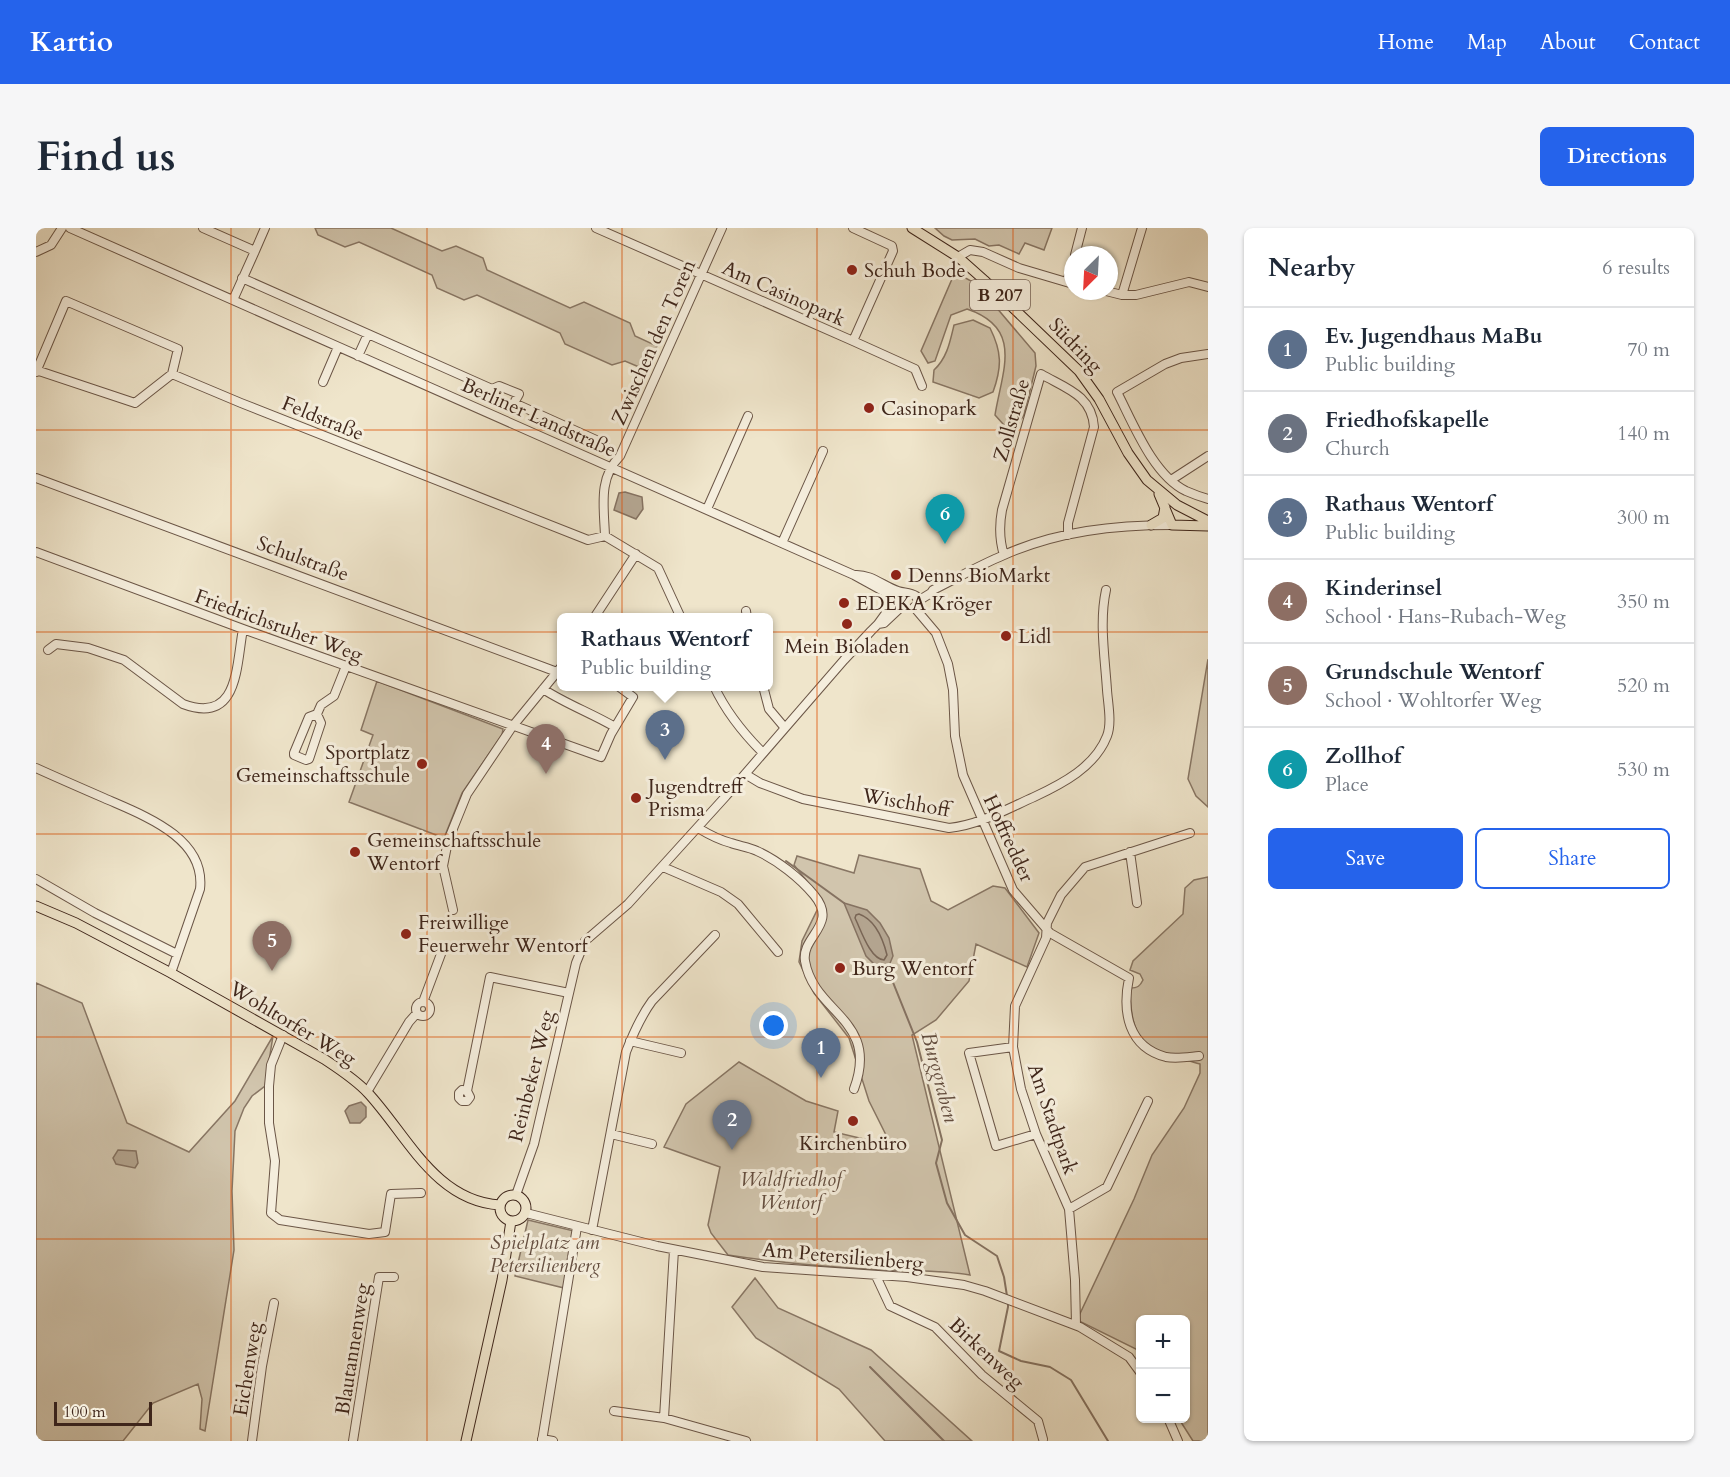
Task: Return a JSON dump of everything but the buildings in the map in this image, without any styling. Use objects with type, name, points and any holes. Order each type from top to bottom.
[{"type":"main road","name":"Südring","points":[[912,228],[958,257],[1079,372],[1100,399],[1128,453],[1157,490],[1173,525]]},
{"type":"main road","name":"Südring","points":[[1157,490],[1208,524]]},
{"type":"main road","points":[[1151,525],[1163,518],[1165,505]]},
{"type":"main road","points":[[1173,525],[1179,513],[1177,505]]},
{"type":"main road","name":"B 207","points":[[1173,525],[1208,524]]},
{"type":"main road","name":"Wohltorfer Weg","points":[[36,906],[76,923],[171,973],[283,1035],[342,1071],[367,1092],[419,1157],[447,1186],[478,1202],[500,1205]]},
{"type":"main road","points":[[516,1195],[525,1202],[526,1213],[522,1219],[511,1221],[501,1214],[500,1205],[504,1198],[516,1195]]},
{"type":"main road","points":[[466,1441],[502,1280],[511,1221]]},
{"type":"street","points":[[36,252],[51,245],[62,228]]},
{"type":"street","name":"Berliner Landstraße","points":[[70,228],[854,575],[864,575],[896,597]]},
{"type":"street","points":[[203,228],[255,251]]},
{"type":"street","points":[[233,300],[265,228]]},
{"type":"street","name":"Am Casinopark","points":[[596,228],[915,369],[922,386]]},
{"type":"street","name":"Zwischen den Toren","points":[[605,536],[604,484],[611,466],[620,456],[722,228]]},
{"type":"street","name":"Am Casinopark","points":[[853,228],[892,246],[893,251],[853,341]]},
{"type":"street","points":[[1077,246],[1082,228]]},
{"type":"street","points":[[1122,295],[1142,228]]},
{"type":"street","points":[[958,257],[970,250],[982,252],[1019,268],[1064,281]]},
{"type":"street","name":"Berliner Landstraße","points":[[243,278],[492,389],[499,386],[519,394],[514,403],[605,444]]},
{"type":"street","points":[[1118,294],[1136,295],[1189,282],[1208,287]]},
{"type":"street","points":[[66,301],[178,349],[172,374],[135,404],[36,371],[66,301]]},
{"type":"street","points":[[358,356],[368,334]]},
{"type":"street","points":[[323,382],[338,347]]},
{"type":"street","points":[[1208,354],[1181,358],[1165,364],[1117,392],[1148,451],[1162,472],[1184,491],[1208,499]]},
{"type":"street","name":"Feldstraße","points":[[172,374],[252,408],[588,540],[605,536]]},
{"type":"street","name":"Zollstraße","points":[[1005,555],[999,529],[1002,510],[1041,374],[1082,399],[1090,406],[1093,417],[1094,427],[1068,523],[1068,535]]},
{"type":"street","points":[[706,509],[748,417]]},
{"type":"street","points":[[782,543],[823,451]]},
{"type":"street","points":[[1171,480],[1208,456]]},
{"type":"street","name":"Schulstraße","points":[[36,478],[557,668]]},
{"type":"street","points":[[878,624],[884,623],[901,607],[1005,555],[1068,535],[1104,528],[1173,525]]},
{"type":"street","points":[[605,536],[658,568],[679,613]]},
{"type":"street","name":"Friedrichsruher Weg","points":[[36,552],[601,757],[615,727]]},
{"type":"street","points":[[597,613],[636,554]]},
{"type":"street","name":"Wischhoff","points":[[745,774],[760,783],[803,799],[949,828],[964,827],[983,820],[1064,783],[1089,762],[1107,736],[1108,704],[1103,609],[1106,590]]},
{"type":"street","points":[[896,597],[915,601]]},
{"type":"street","points":[[896,597],[901,607]]},
{"type":"street","points":[[878,624],[896,597]]},
{"type":"street","name":"Hoffredder","points":[[915,601],[936,633],[948,664],[953,690],[955,736],[963,775],[1012,890],[1050,933],[1129,978],[1127,997],[1130,1026],[1143,1046],[1167,1057],[1199,1056]]},
{"type":"street","name":"Reinbeker Weg","points":[[516,1195],[534,1144],[576,963],[585,941],[628,904],[663,867],[878,624]]},
{"type":"street","points":[[48,650],[56,644],[79,646],[124,660],[183,704],[203,708],[225,701],[232,692],[243,629]]},
{"type":"street","points":[[317,714],[321,723],[309,759],[306,760],[294,753],[309,717],[317,714],[321,705],[334,696],[346,666]]},
{"type":"street","points":[[453,910],[443,866],[448,841],[467,794],[512,726],[557,672]]},
{"type":"street","points":[[543,689],[569,705],[615,727],[633,697],[624,691]]},
{"type":"street","points":[[716,691],[723,705],[748,739],[763,753]]},
{"type":"street","points":[[764,691],[770,709],[785,728]]},
{"type":"street","points":[[36,768],[157,822],[178,839],[198,864],[201,875],[200,889],[171,973]]},
{"type":"street","points":[[698,828],[728,843],[756,850],[770,858],[814,896],[822,909],[822,924],[806,949],[805,960],[810,975],[819,990],[858,1040],[860,1061],[854,1089]]},
{"type":"street","name":"Am Stadtpark","points":[[1076,1325],[1069,1209],[1036,1134],[1021,1089],[1012,1047],[1016,1006],[1046,938],[1047,923],[1061,895],[1085,867],[1190,833]]},
{"type":"street","points":[[1130,852],[1137,903]]},
{"type":"street","points":[[663,867],[721,892],[738,904],[778,952]]},
{"type":"street","points":[[36,879],[177,954]]},
{"type":"street","points":[[592,1230],[630,1041],[643,1013],[652,1001],[715,936]]},
{"type":"street","points":[[423,1002],[429,1006],[429,1013],[423,1017],[417,1013],[416,1007],[423,1002],[444,946]]},
{"type":"street","points":[[467,1091],[490,977],[569,993]]},
{"type":"street","points":[[367,1092],[409,1022],[417,1013]]},
{"type":"street","points":[[283,1035],[271,1065],[269,1086],[269,1123],[275,1161],[271,1213],[280,1220],[369,1234],[385,1232],[391,1194],[421,1193]]},
{"type":"street","points":[[630,1041],[681,1053]]},
{"type":"street","points":[[1012,1047],[969,1053],[996,1146],[1036,1134]]},
{"type":"street","points":[[1069,1209],[1107,1187],[1148,1101]]},
{"type":"street","points":[[611,1134],[652,1144]]},
{"type":"street","name":"Am Petersilienberg","points":[[526,1213],[674,1250],[763,1267],[907,1277],[964,1285],[1076,1325],[1129,1357],[1138,1369]]},
{"type":"street","points":[[553,1441],[542,1440],[577,1227]]},
{"type":"street","points":[[664,1418],[674,1250]]},
{"type":"street","name":"Birkenweg","points":[[876,1276],[890,1306],[935,1327],[981,1375],[1038,1421],[1043,1439]]},
{"type":"street","name":"Blautannenweg","points":[[353,1441],[379,1277],[394,1277]]},
{"type":"street","name":"Eichenweg","points":[[252,1441],[261,1371],[274,1303]]},
{"type":"street","points":[[614,1411],[664,1418],[746,1441]]},
{"type":"street","points":[[1170,1423],[1178,1441]]},
{"type":"green space","points":[[315,228],[391,228],[442,251],[456,246],[483,258],[487,270],[570,308],[584,302],[630,323],[635,336],[657,346],[646,370],[625,361],[612,365],[565,344],[560,333],[477,295],[464,300],[437,288],[432,275],[359,242],[345,247],[318,235]]},
{"type":"green space","points":[[935,228],[1052,228],[1044,250],[1025,243],[1019,254],[999,245],[989,246],[975,239],[952,240]]},
{"type":"green space","points":[[958,274],[973,282],[1035,353],[1036,366],[1024,415],[1016,427],[1004,425],[995,415],[1005,353],[1003,339],[996,327],[985,317],[967,309],[951,315],[935,361],[928,363],[921,351],[952,279]]},
{"type":"green space","points":[[973,320],[990,328],[999,352],[998,375],[993,392],[979,398],[933,382],[934,370],[945,355],[954,325]]},
{"type":"green space","points":[[1208,659],[1208,807],[1196,796],[1188,779]]},
{"type":"green space","name":"Sportplatz Gemeinschaftsschule","points":[[377,681],[503,729],[502,735],[462,793],[444,838],[349,802],[373,735],[361,730]]},
{"type":"green space","name":"Waldfriedhof Wentorf","points":[[859,855],[920,869],[931,901],[948,910],[993,886],[1005,888],[1039,933],[1027,967],[976,944],[969,981],[936,1020],[912,1035],[970,1275],[938,1271],[825,1266],[728,1255],[711,1233],[708,1225],[720,1167],[664,1147],[686,1104],[739,1062],[806,1101],[838,1111],[834,1132],[872,1141],[894,1151],[869,1101],[849,1038],[814,993],[799,962],[802,941],[822,900],[794,865],[797,856],[854,873]]},
{"type":"green space","points":[[1208,877],[1208,1441],[1193,1441],[1182,1423],[1190,1423],[1190,1315],[1136,1315],[1136,1349],[1077,1320],[1134,1199],[1152,1155],[1184,1108],[1200,1073],[1200,1064],[1155,1049],[1139,1034],[1131,1008],[1130,988],[1135,988],[1143,980],[1140,974],[1130,970],[1133,961],[1183,914],[1185,888],[1194,880]]},
{"type":"green space","points":[[36,983],[82,1003],[127,1123],[189,1152],[235,1101],[273,1036],[265,1086],[252,1096],[244,1108],[235,1131],[232,1191],[234,1250],[205,1431],[200,1429],[202,1399],[198,1384],[153,1403],[123,1441],[36,1441]]},
{"type":"green space","name":"Spielplatz am Petersilienberg","points":[[528,1220],[574,1231],[564,1288],[515,1276]]},
{"type":"green space","points":[[755,1278],[778,1308],[871,1350],[972,1441],[885,1441],[839,1389],[756,1338],[732,1307]]},
{"type":"water","points":[[625,492],[642,497],[643,509],[636,519],[614,510],[619,493]]},
{"type":"water","points":[[844,903],[867,910],[880,923],[889,938],[893,956],[888,968],[875,965],[866,956]]},
{"type":"water","points":[[361,1102],[366,1107],[366,1117],[360,1123],[350,1123],[345,1111],[349,1106]]},
{"type":"water","points":[[118,1150],[136,1151],[138,1163],[135,1168],[116,1164],[113,1158]]},
{"type":"waterway","name":"Burggraben","points":[[786,861],[844,903]]},
{"type":"waterway","name":"Burggraben","points":[[886,965],[917,1042],[942,1140],[936,1163],[947,1203],[965,1235],[997,1256],[1007,1296]]},
{"type":"waterway","name":"Burggraben","points":[[1008,1302],[999,1351],[1021,1361],[1050,1367],[1071,1380],[1108,1441]]},
{"type":"waterway","points":[[870,1367],[944,1441]]},
{"type":"place","name":"Schuh Bode","points":[[852,270]]},
{"type":"place","name":"Casinopark","points":[[869,408]]},
{"type":"place","name":"Zollhof","points":[[945,544]]},
{"type":"place","name":"Denns BioMarkt","points":[[896,575]]},
{"type":"place","name":"EDEKA Kröger","points":[[844,603]]},
{"type":"place","name":"Mein Bioladen","points":[[847,624]]},
{"type":"place","name":"Lidl","points":[[1006,636]]},
{"type":"place","name":"Rathaus Wentorf","points":[[665,760]]},
{"type":"place","name":"Sportplatz Gemeinschaftsschule","points":[[422,764]]},
{"type":"place","name":"Kinderinsel","points":[[546,774]]},
{"type":"place","name":"Jugendtreff Prisma","points":[[636,798]]},
{"type":"place","name":"Gemeinschaftsschule Wentorf","points":[[355,852]]},
{"type":"place","name":"Freiwillige Feuerwehr Wentorf","points":[[406,934]]},
{"type":"place","name":"Burg Wentorf","points":[[840,968]]},
{"type":"place","name":"Grundschule Wentorf","points":[[272,971]]},
{"type":"place","name":"Ev. Jugendhaus MaBu","points":[[821,1078]]},
{"type":"place","name":"Kirchenbüro","points":[[853,1121]]},
{"type":"place","name":"Friedhofskapelle","points":[[732,1150]]}]
